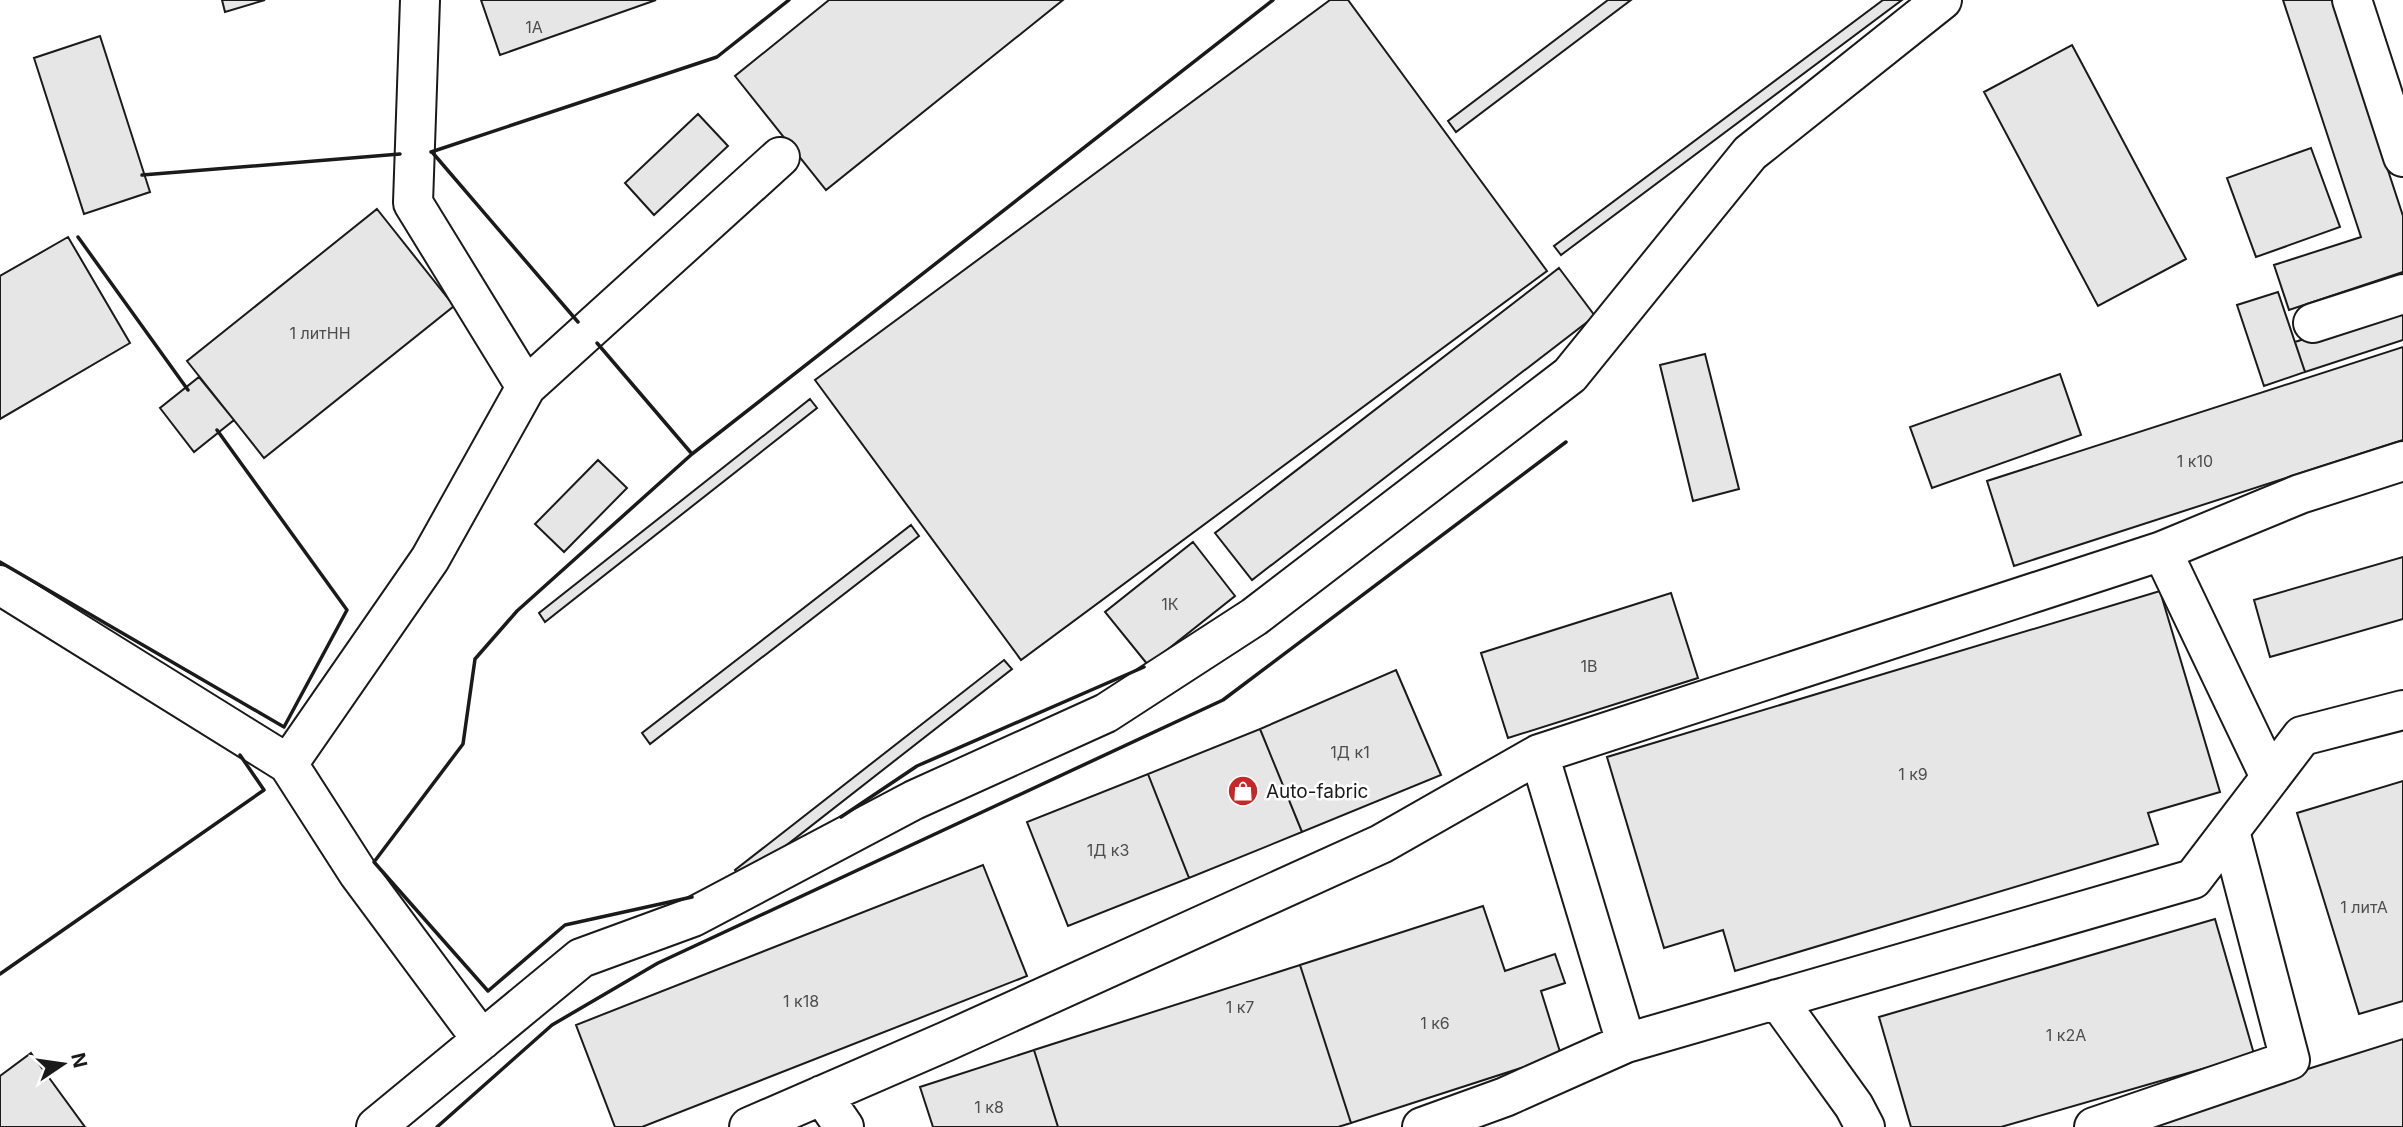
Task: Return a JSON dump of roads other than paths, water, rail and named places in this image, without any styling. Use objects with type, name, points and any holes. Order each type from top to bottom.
[{"type":"lane","points":[[421,0],[413,203],[526,387]]},
{"type":"lane","points":[[376,1127],[581,958],[692,917],[914,800],[1106,713],[1254,617],[1570,374],[1750,153],[1942,0]]},
{"type":"lane","points":[[2352,0],[2403,157]]},
{"type":"lane","points":[[288,764],[430,559],[526,387],[780,157]]},
{"type":"lane","points":[[2313,323],[2403,294]]},
{"type":"lane","points":[[749,1127],[947,1041],[1381,844],[1539,754],[2162,551],[2300,494],[2403,461]]},
{"type":"lane","points":[[2162,551],[2270,777]]},
{"type":"lane","points":[[0,586],[288,764],[358,873],[482,1040]]},
{"type":"lane","points":[[1422,1127],[1501,1112],[1626,1043],[2193,879],[2302,736],[2403,710]]},
{"type":"lane","points":[[1539,754],[1626,1043]]},
{"type":"lane","points":[[2094,1127],[2290,1060],[2230,831]]},
{"type":"lane","points":[[1777,999],[1854,1106],[1865,1127]]},
{"type":"lane","points":[[822,1095],[844,1127]]},
{"type":"place","name":"Auto-fabric","points":[[1243,791]]}]
